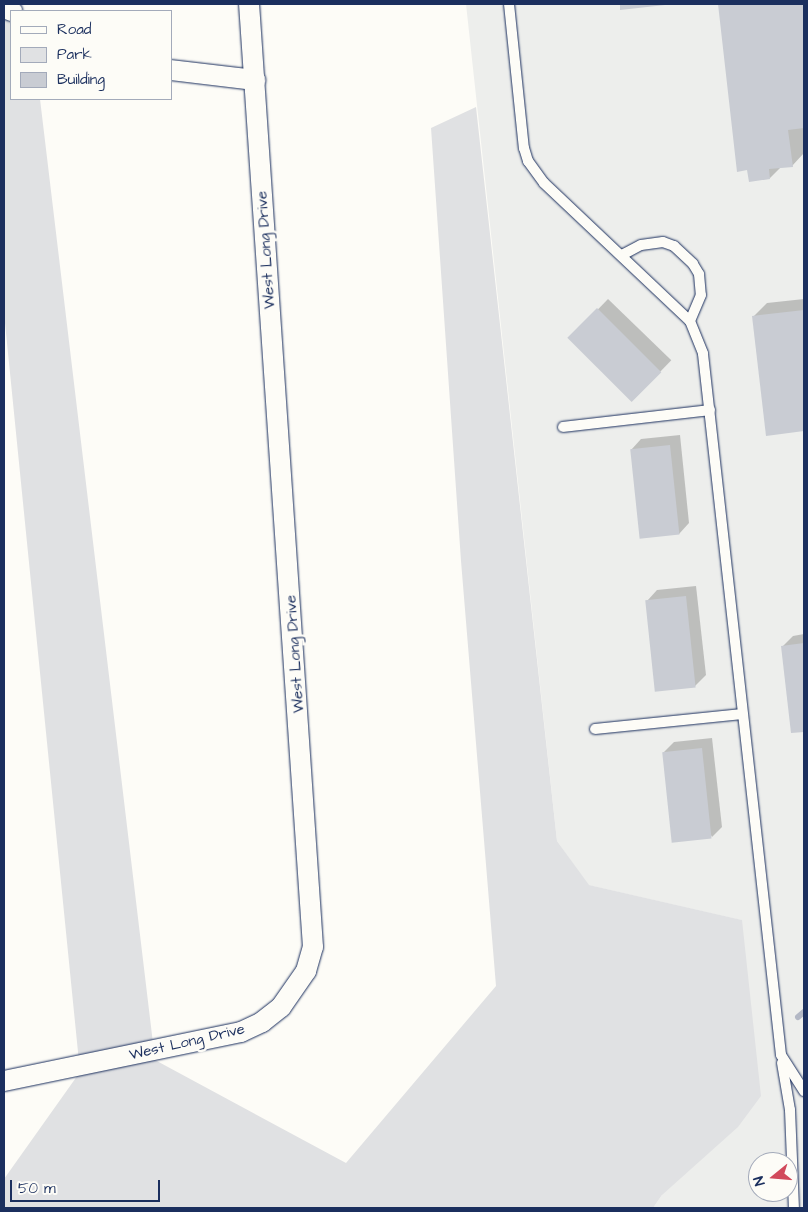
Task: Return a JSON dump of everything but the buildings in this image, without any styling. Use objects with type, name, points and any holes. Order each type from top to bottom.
[{"type":"street","name":"West Long Drive","points":[[4,1081],[241,1032],[262,1022],[281,1007],[303,977],[312,947],[249,4]]},
{"type":"street","points":[[172,70],[255,80]]},
{"type":"lane","points":[[509,4],[524,148],[528,161],[544,183],[690,321],[703,354],[781,1055],[790,1110],[794,1208]]},
{"type":"lane","points":[[622,255],[641,245],[663,242],[674,246],[693,264],[699,274],[702,296],[690,321]]},
{"type":"lane","points":[[563,427],[710,410]]},
{"type":"lane","points":[[595,729],[742,714]]},
{"type":"lane","points":[[781,1055],[804,1091]]},
{"type":"shaded area","points":[[466,4],[804,4],[804,1208],[653,1208],[662,1195],[741,920],[588,885],[557,841]]},
{"type":"green space","points":[[4,13],[10,16],[10,100],[40,100],[155,1060],[346,1163],[496,986],[461,561],[431,128],[476,107],[557,841],[589,885],[742,920],[761,1096],[738,1127],[662,1195],[653,1208],[4,1208],[4,1179],[80,1072],[4,313]]},
{"type":"waterway","points":[[798,1017],[804,1012]]}]
